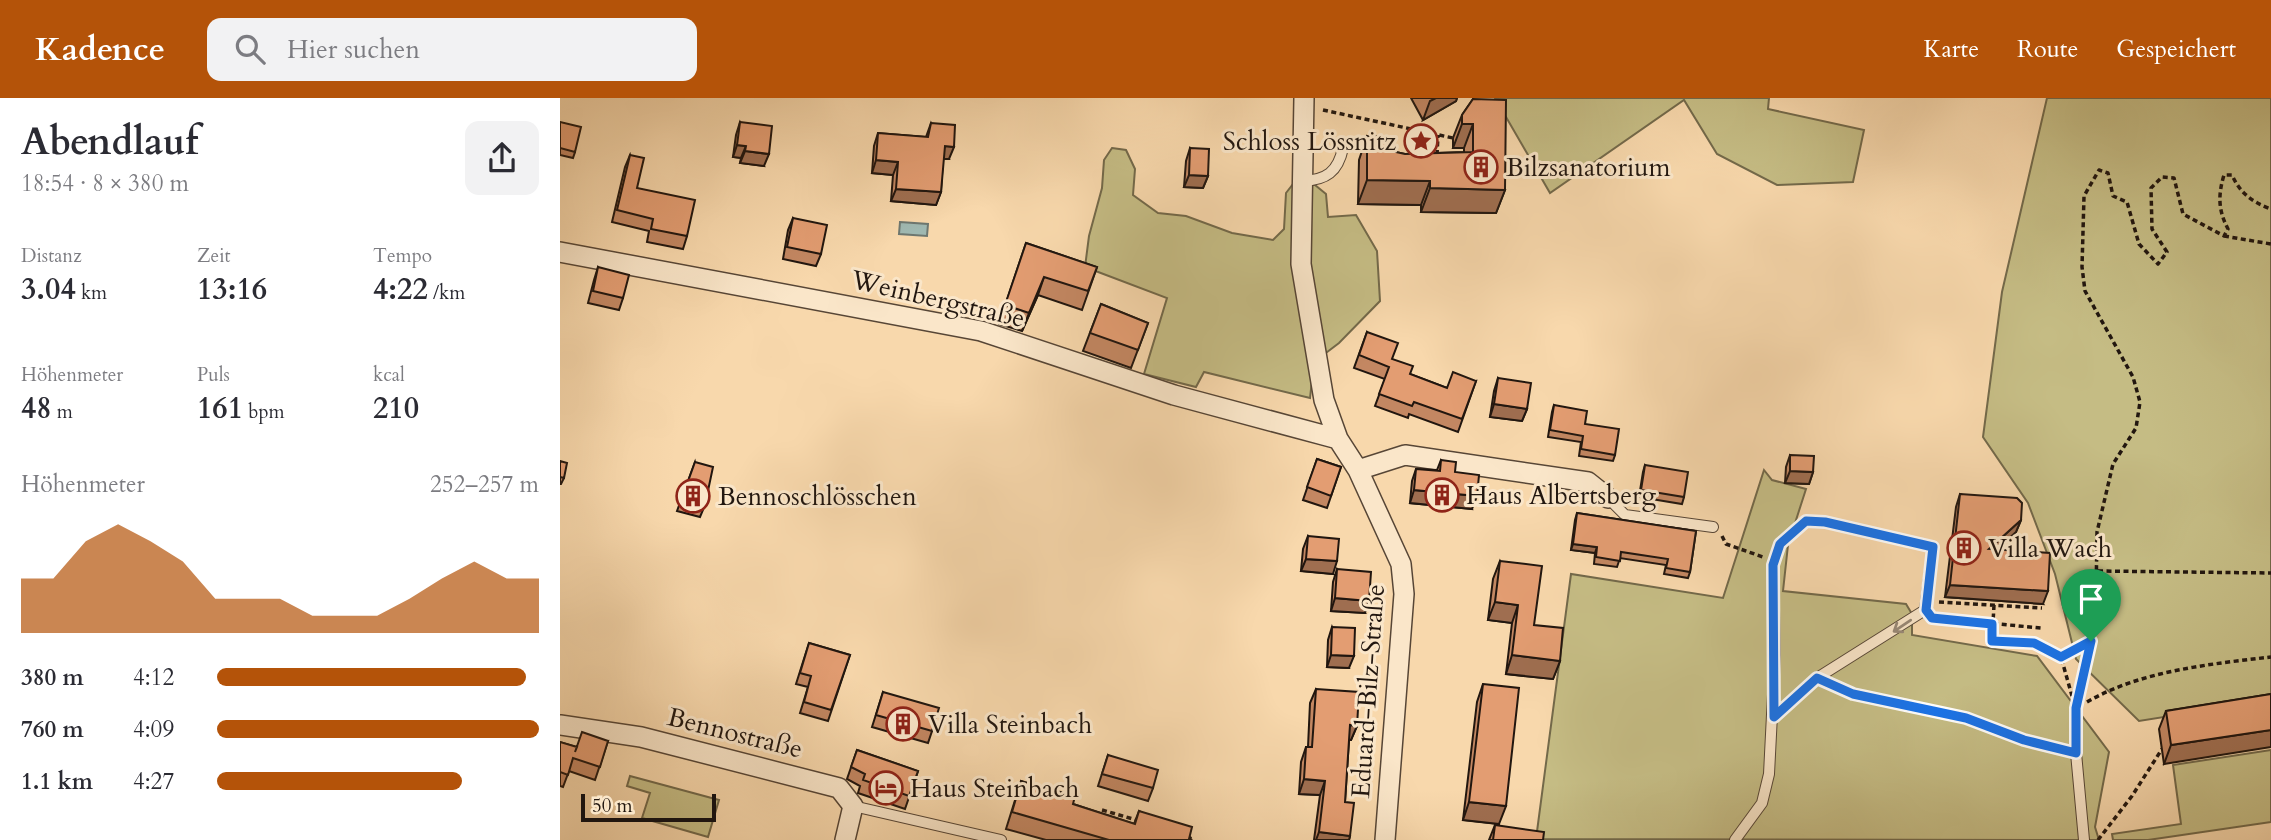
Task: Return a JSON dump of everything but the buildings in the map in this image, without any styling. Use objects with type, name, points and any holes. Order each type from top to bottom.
[{"type":"street","name":"Eduard-Bilz-Straße","points":[[1303,104],[1301,264],[1324,400],[1338,439],[1358,470],[1401,564],[1404,594],[1385,840]]},
{"type":"street","name":"Weinbergstraße","points":[[560,253],[981,331],[1174,395],[1338,439]]},
{"type":"street","points":[[1358,470],[1405,455],[1588,482],[1608,498]]},
{"type":"street","name":"Bennostraße","points":[[560,725],[641,737],[839,788],[853,806]]},
{"type":"street","points":[[845,840],[853,806]]},
{"type":"lane","points":[[1303,181],[1321,180],[1329,174],[1341,158],[1343,148]]},
{"type":"lane","points":[[1608,498],[1625,515],[1713,527]]},
{"type":"lane","points":[[1735,840],[1762,803],[1769,774],[1774,717],[1773,565],[1780,544],[1806,521],[1825,522],[1933,547],[1926,610],[1817,678],[1774,717]]},
{"type":"lane","points":[[2076,708],[2076,753],[2084,840]]},
{"type":"lane","points":[[853,806],[1001,840]]},
{"type":"path","points":[[1303,104],[1453,138]]},
{"type":"path","points":[[1436,167],[1438,135]]},
{"type":"path","points":[[2076,708],[2091,641],[2098,570],[2097,532],[2113,464],[2136,428],[2140,402],[2133,377],[2085,291],[2082,267],[2084,196],[2099,170],[2108,173],[2113,196],[2127,202],[2139,244],[2158,264],[2167,251],[2152,229],[2151,188],[2162,177],[2174,178],[2183,214],[2224,236],[2271,244]]},
{"type":"path","points":[[2224,236],[2228,229],[2220,213],[2219,191],[2224,174],[2232,175],[2239,190],[2258,204],[2271,209]]},
{"type":"path","points":[[1713,527],[1726,544],[1757,552],[1773,565]]},
{"type":"path","points":[[2098,570],[2271,573]]},
{"type":"path","points":[[1929,579],[1941,580],[1938,602],[2042,608]]},
{"type":"path","points":[[1994,605],[1992,641],[2034,643],[2061,657],[2076,708]]},
{"type":"path","points":[[1926,610],[1932,618],[2040,628]]},
{"type":"path","points":[[2061,657],[2091,641]]},
{"type":"path","points":[[2076,708],[2114,686],[2218,663],[2271,656]]},
{"type":"path","points":[[1817,678],[1853,694],[1966,718],[2024,740],[2076,753]]},
{"type":"path","points":[[2098,840],[2132,796],[2162,749]]},
{"type":"path","points":[[1102,810],[1143,822]]},
{"type":"path","points":[[1126,829],[1130,818]]},
{"type":"path","points":[[1181,834],[1193,840]]},
{"type":"shaded area","points":[[1495,98],[1769,98],[1768,109],[1864,130],[1853,182],[1777,185],[1717,154],[1684,100],[1550,193]]},
{"type":"shaded area","points":[[2047,98],[2271,98],[2271,700],[2139,721],[2076,659],[2055,574],[2028,503],[1983,437],[2002,292]]},
{"type":"shaded area","points":[[1112,148],[1126,150],[1135,169],[1133,195],[1158,213],[1186,216],[1232,233],[1273,240],[1284,229],[1286,193],[1293,184],[1315,185],[1326,194],[1328,217],[1356,215],[1377,251],[1380,301],[1339,343],[1314,362],[1310,398],[1204,372],[1196,387],[1144,374],[1167,298],[1085,267],[1089,236],[1102,188],[1104,160]]},
{"type":"shaded area","points":[[1764,470],[1772,480],[1806,489],[1788,545],[1783,591],[1906,604],[1912,614],[1912,635],[2037,656],[2109,752],[2095,827],[2099,840],[1536,839],[1571,574],[1723,598]]},
{"type":"shaded area","points":[[2271,750],[2271,822],[2148,840],[2113,840],[2112,834],[2181,824],[2173,765]]},
{"type":"shaded area","points":[[630,776],[719,800],[708,837],[642,818],[650,793],[627,786]]},
{"type":"water","points":[[900,222],[928,224],[927,236],[899,234]]},
{"type":"place","name":"Schloss Lössnitz","points":[[1421,141]]},
{"type":"place","name":"Bilzsanatorium","points":[[1481,167]]},
{"type":"place","name":"Haus Albertsberg","points":[[1442,495]]},
{"type":"place","name":"Bennoschlösschen","points":[[693,496]]},
{"type":"place","name":"Villa Wach","points":[[1964,548]]},
{"type":"place","name":"Villa Steinbach","points":[[903,724]]},
{"type":"place","name":"Haus Steinbach","points":[[886,788]]},
{"type":"route","points":[[1806,521],[1825,522],[1933,547],[1926,610],[1932,618],[1992,624],[1992,641],[2034,643],[2061,657],[2091,641],[2076,708],[2076,753],[2024,740],[1966,718],[1853,694],[1817,678],[1774,717],[1773,565],[1780,544],[1806,521]]}]
